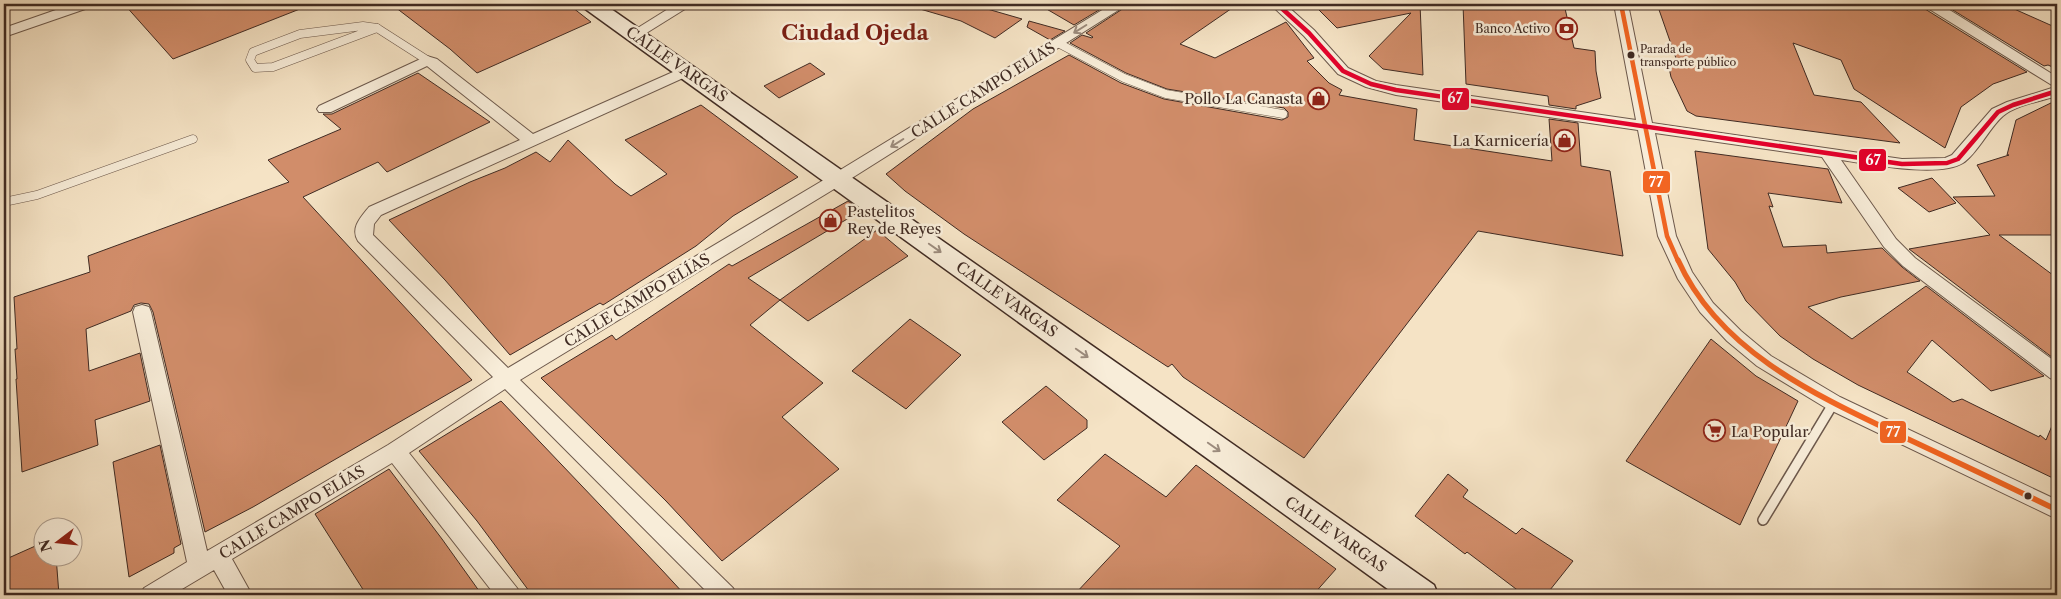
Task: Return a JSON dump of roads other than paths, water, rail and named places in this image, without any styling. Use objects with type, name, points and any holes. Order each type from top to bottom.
[{"type":"street","points":[[4,33],[86,4]]},
{"type":"street","name":"CALLE VARGAS","points":[[591,4],[1422,595]]},
{"type":"street","points":[[635,34],[686,4]]},
{"type":"street","name":"CALLE CAMPO ELÍAS","points":[[152,595],[395,451],[507,378],[838,179],[1121,4]]},
{"type":"street","points":[[1277,4],[1309,33],[1336,65],[1350,75],[1371,84],[1396,90],[1902,164],[1947,163],[1958,159],[1966,151],[1973,139],[1998,112],[2013,105],[2057,91]]},
{"type":"street","points":[[1621,4],[1667,236],[1675,258],[1696,295],[1717,319],[1760,358],[1773,368],[1833,404],[2057,510]]},
{"type":"street","points":[[1931,4],[2057,83]]},
{"type":"street","points":[[325,109],[427,60],[531,141]]},
{"type":"street","points":[[687,71],[375,211],[365,223],[364,237],[725,595]]},
{"type":"street","points":[[1828,154],[1890,243],[1909,262],[2057,373]]},
{"type":"street","points":[[142,312],[208,562],[240,595]]},
{"type":"street","points":[[395,451],[509,595]]},
{"type":"lane","points":[[377,28],[274,67],[255,68],[250,60],[253,52],[300,34],[363,26],[377,28],[427,60]]},
{"type":"lane","points":[[1058,43],[1149,90],[1283,114]]},
{"type":"lane","points":[[4,202],[37,195],[193,139]]},
{"type":"lane","points":[[1763,520],[1833,404]]},
{"type":"place","name":"Banco Activo","points":[[1566,28]]},
{"type":"place","name":"Parada de transporte público","points":[[1631,55]]},
{"type":"place","name":"Pollo La Canasta","points":[[1319,98]]},
{"type":"place","name":"La Karnicería","points":[[1565,140]]},
{"type":"place","name":"Pastelitos Rey de Reyes","points":[[831,220]]},
{"type":"place","name":"La Popular","points":[[1715,431]]},
{"type":"district","name":"Ciudad Ojeda","points":[[855,32]]}]
